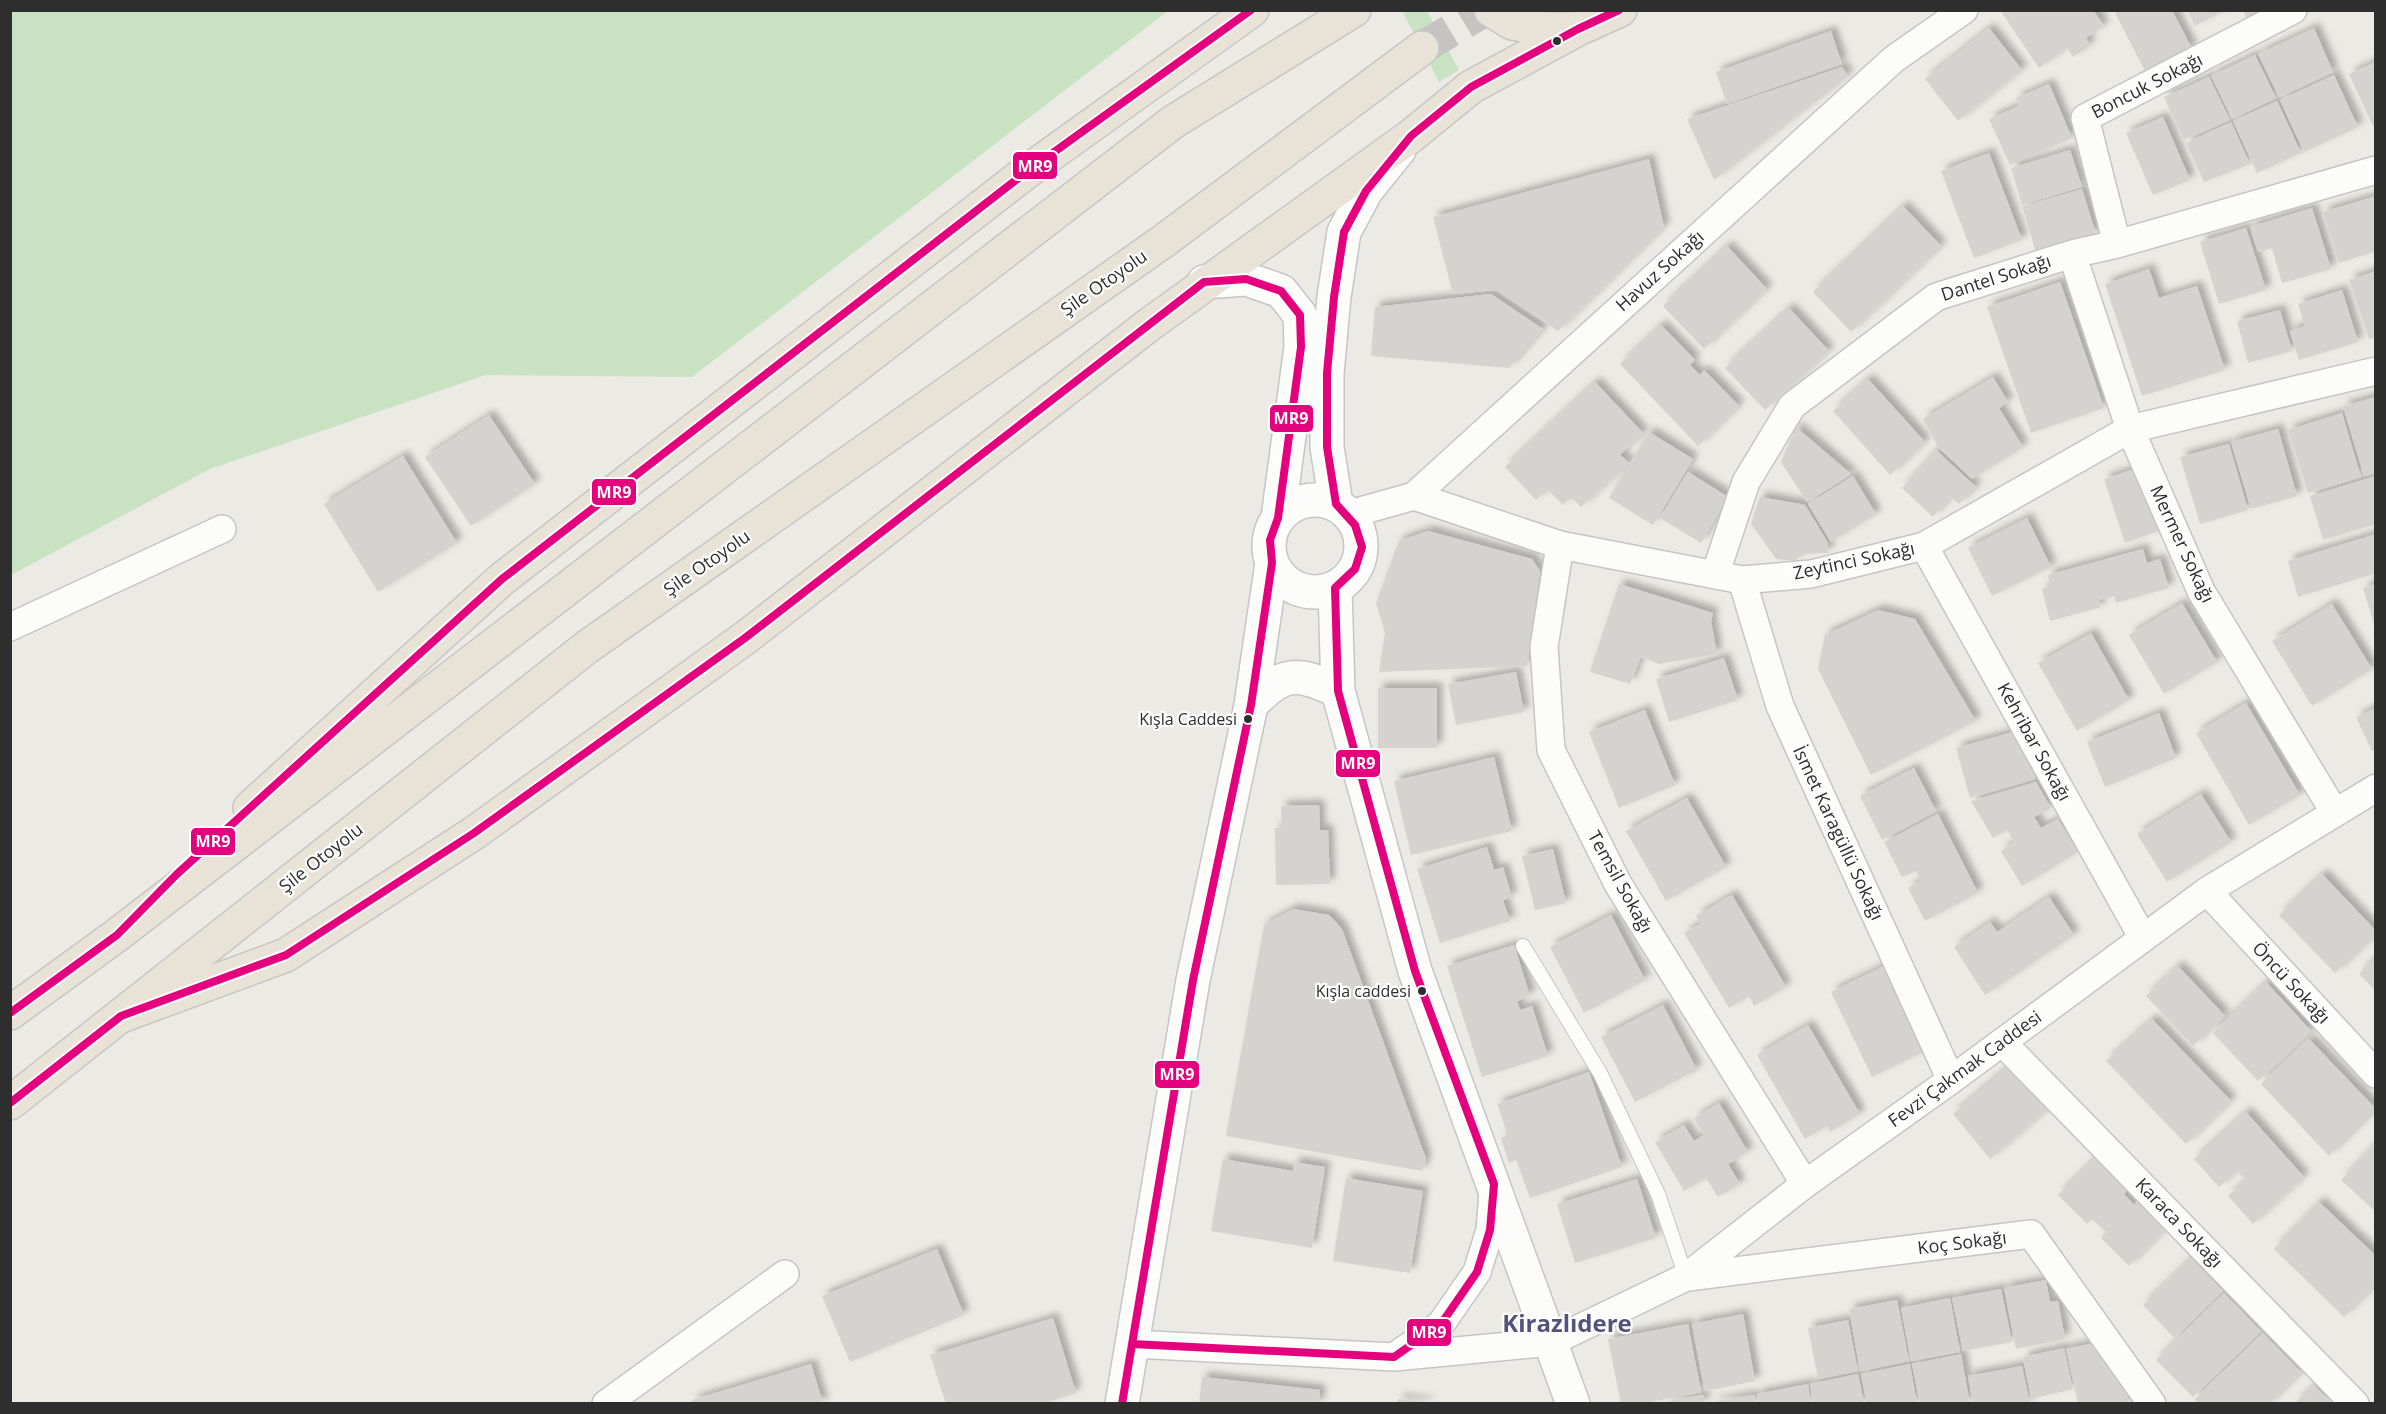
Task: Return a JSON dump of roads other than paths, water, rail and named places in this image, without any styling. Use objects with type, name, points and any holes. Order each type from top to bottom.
[{"type":"highway","points":[[1209,41],[1241,10]]},
{"type":"highway","points":[[117,935],[177,874],[502,579],[1025,173],[1252,10]]},
{"type":"highway","points":[[10,1013],[117,935],[1173,122],[1354,10]]},
{"type":"highway","points":[[1491,10],[1512,23],[1545,29],[1578,29]]},
{"type":"highway","points":[[121,1016],[286,955],[474,833],[746,638],[1204,282],[1410,136],[1471,87],[1578,29],[1620,10]]},
{"type":"highway","name":"Şile Otoyolu","points":[[10,1103],[587,646],[1165,240],[1422,48]]},
{"type":"street","name":"Havuz Sokağı","points":[[1343,509],[1414,496],[1894,59],[1964,10]]},
{"type":"street","name":"Boncuk Sokağı","points":[[2117,244],[2085,118],[2293,10]]},
{"type":"street","points":[[1343,509],[1328,447],[1327,372],[1334,297],[1344,232],[1366,191],[1410,136]]},
{"type":"street","name":"Dantel Sokağı","points":[[1715,575],[1746,482],[1792,406],[1936,297],[2073,254],[2117,244],[2376,170]]},
{"type":"street","name":"Mermer Sokağı","points":[[2073,254],[2130,429],[2201,591],[2335,813]]},
{"type":"street","points":[[1204,282],[1246,279],[1281,291],[1300,315],[1300,347],[1278,518],[1271,532],[1269,548],[1272,563],[1280,577],[1305,592],[1320,592],[1335,588],[1347,581],[1356,569],[1361,555],[1362,540],[1358,526],[1343,509],[1321,500],[1305,501],[1290,507],[1278,518]]},
{"type":"street","name":"Zeytinci Sokağı","points":[[1414,496],[1560,545],[1742,580],[1811,574],[1924,546],[2130,429],[2376,371]]},
{"type":"street","points":[[10,627],[222,529]]},
{"type":"street","name":"Temsil Sokağı","points":[[1560,545],[1544,646],[1551,750],[1618,884],[1805,1184]]},
{"type":"street","name":"Kehribar Sokağı","points":[[1924,546],[2143,938]]},
{"type":"street","points":[[1122,1404],[1193,980],[1251,705],[1272,563]]},
{"type":"street","name":"İsmet Karagüllü Sokağı","points":[[1742,580],[1780,706],[1952,1080]]},
{"type":"street","points":[[1335,588],[1338,692],[1415,971],[1573,1404]]},
{"type":"street","points":[[1251,705],[1270,685],[1290,677],[1313,679],[1338,692]]},
{"type":"street","name":"Fevzi Çakmak Caddesi","points":[[1551,1342],[1686,1277],[1805,1184],[1952,1080],[2207,891],[2376,788]]},
{"type":"street","name":"Öncü Sokağı","points":[[2207,891],[2376,1074]]},
{"type":"street","name":"Karaca Sokağı","points":[[2002,1042],[2355,1404]]},
{"type":"street","points":[[1394,1357],[1441,1324],[1477,1272],[1490,1230],[1494,1184]]},
{"type":"street","name":"Koç Sokağı","points":[[1686,1277],[2031,1234],[2152,1404]]},
{"type":"street","points":[[606,1404],[785,1274]]},
{"type":"street","points":[[1132,1344],[1394,1357],[1551,1342]]},
{"type":"lane","points":[[1523,946],[1599,1073],[1658,1194],[1686,1277]]},
{"type":"tunnel","points":[[1422,48],[1485,10]]},
{"type":"place","name":"Kışla Caddesi","points":[[1248,719]]},
{"type":"place","name":"Kışla caddesi","points":[[1422,991]]},
{"type":"district","name":"Kirazlıdere","points":[[1567,1324]]}]
